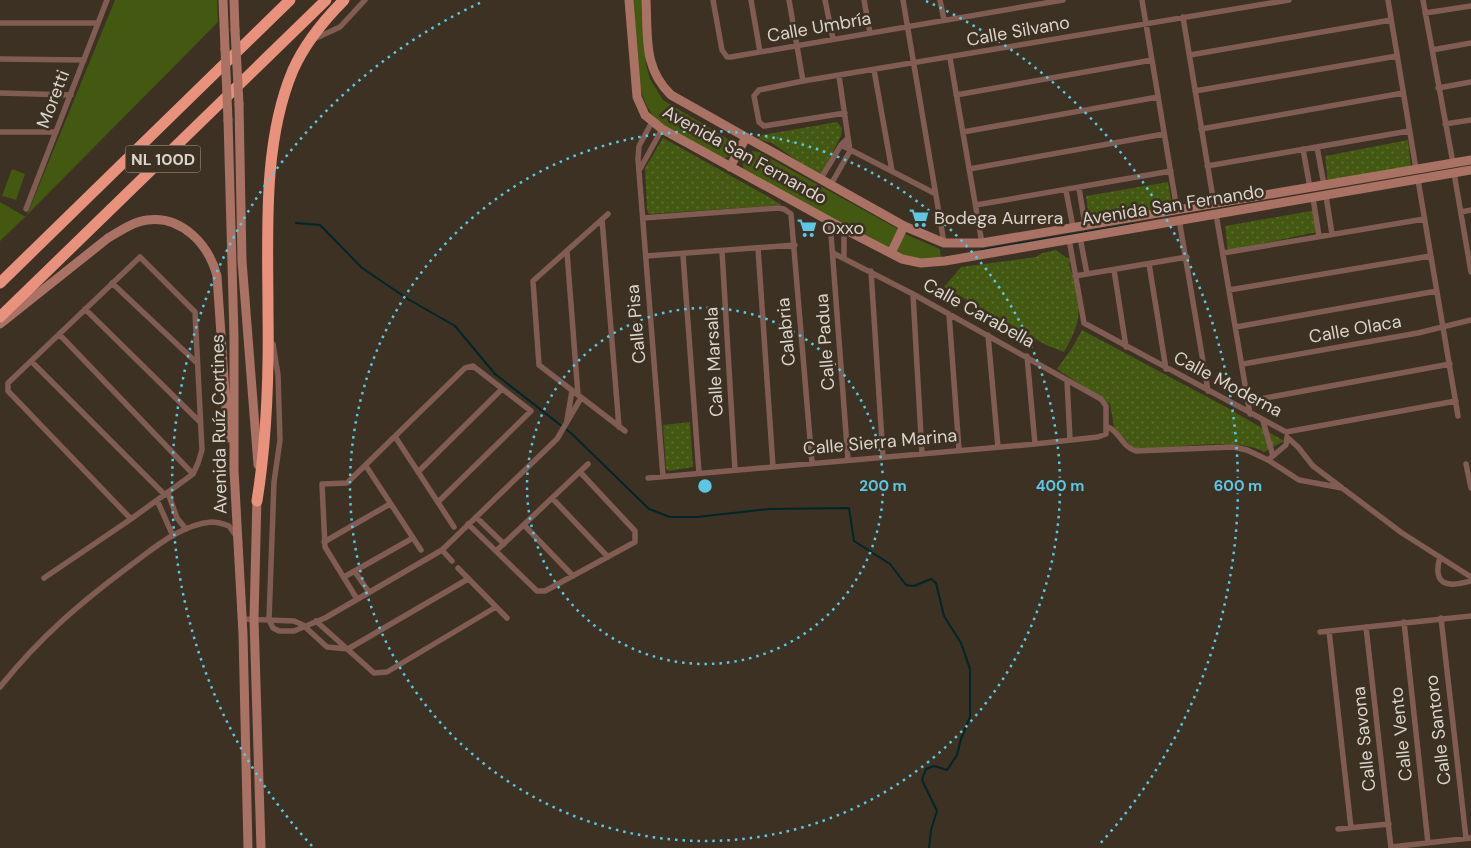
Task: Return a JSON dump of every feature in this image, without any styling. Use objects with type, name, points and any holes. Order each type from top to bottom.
[{"type":"highway","name":"NL 100D","points":[[0,283],[290,0]]},
{"type":"highway","name":"NL 100D","points":[[0,317],[326,0]]},
{"type":"highway","points":[[257,501],[267,416],[268,251],[272,155],[280,109],[293,70],[308,40],[344,0]]},
{"type":"main road","name":"Avenida Ruíz Cortines","points":[[223,0],[234,318],[235,488],[242,619],[248,848]]},
{"type":"main road","points":[[234,0],[242,261],[258,462],[254,619],[261,848]]},
{"type":"main road","name":"Avenida San Fernando","points":[[629,0],[637,97],[645,115],[652,122],[830,222],[912,262],[929,263],[1080,237],[1178,215],[1196,207],[1471,160]]},
{"type":"main road","name":"Avenida San Fernando","points":[[646,0],[650,60],[660,84],[671,96],[904,226],[944,243],[982,243],[1085,225],[1178,215],[1198,217],[1471,170]]},
{"type":"main road","points":[[730,167],[745,138]]},
{"type":"main road","points":[[1196,207],[1198,217]]},
{"type":"main road","points":[[0,324],[108,238],[127,227],[145,220],[159,219],[174,224],[196,237],[208,250],[217,276],[226,406],[235,488]]},
{"type":"main road","points":[[891,253],[904,226]]},
{"type":"street","name":"Moretti","points":[[26,209],[107,0]]},
{"type":"street","points":[[268,251],[277,127],[292,79],[313,39],[340,27],[365,0]]},
{"type":"street","name":"Calle Umbría","points":[[713,0],[724,54],[731,57],[1063,0]]},
{"type":"street","points":[[751,0],[760,52]]},
{"type":"street","points":[[789,0],[803,81]]},
{"type":"street","points":[[826,0],[833,39]]},
{"type":"street","points":[[864,0],[870,33]]},
{"type":"street","points":[[903,0],[934,193],[944,243]]},
{"type":"street","points":[[940,0],[944,20]]},
{"type":"street","points":[[1142,0],[1208,391]]},
{"type":"street","name":"Calle Silvano","points":[[845,113],[764,126],[759,122],[754,96],[759,90],[803,81],[1289,0]]},
{"type":"street","points":[[1388,0],[1416,168]]},
{"type":"street","points":[[1423,0],[1452,163]]},
{"type":"street","points":[[1425,13],[1471,6]]},
{"type":"street","points":[[1183,17],[1214,204]]},
{"type":"street","points":[[1190,55],[1391,20]]},
{"type":"street","points":[[0,23],[98,23]]},
{"type":"street","points":[[1432,50],[1471,43]]},
{"type":"street","points":[[1195,91],[1397,56]]},
{"type":"street","points":[[950,58],[982,243]]},
{"type":"street","points":[[0,59],[84,60]]},
{"type":"street","points":[[956,95],[1152,60]]},
{"type":"street","points":[[874,70],[892,171]]},
{"type":"street","points":[[830,186],[850,151],[839,76]]},
{"type":"street","points":[[1438,88],[1471,82]]},
{"type":"street","points":[[0,93],[71,95]]},
{"type":"street","points":[[1201,129],[1403,93]]},
{"type":"street","points":[[963,132],[1158,98]]},
{"type":"street","points":[[1445,124],[1471,120]]},
{"type":"street","name":"Calle Pisa","points":[[652,122],[639,146],[663,476]]},
{"type":"street","points":[[640,169],[662,129]]},
{"type":"street","points":[[1207,166],[1409,131]]},
{"type":"street","points":[[0,132],[56,132]]},
{"type":"street","points":[[969,169],[1164,134]]},
{"type":"street","points":[[820,180],[841,145],[848,138]]},
{"type":"street","points":[[841,145],[934,193]]},
{"type":"street","points":[[1317,147],[1324,185]]},
{"type":"street","points":[[1302,149],[1310,188]]},
{"type":"street","points":[[976,205],[1066,191],[1170,171]]},
{"type":"street","points":[[1454,172],[1471,272]]},
{"type":"street","points":[[1418,180],[1458,416]]},
{"type":"street","points":[[1079,188],[1085,225]]},
{"type":"street","points":[[1066,191],[1073,227]]},
{"type":"street","points":[[1326,196],[1332,234]]},
{"type":"street","points":[[1313,198],[1319,236]]},
{"type":"street","name":"Calabria","points":[[643,218],[778,208],[784,209],[791,214],[812,463]]},
{"type":"street","points":[[1461,212],[1471,210]]},
{"type":"street","points":[[602,219],[622,429],[539,365],[533,281],[567,252],[602,219],[608,214]]},
{"type":"street","points":[[1216,214],[1250,414]]},
{"type":"street","points":[[1223,253],[1424,219]]},
{"type":"street","name":"Calle Padua","points":[[830,222],[848,460]]},
{"type":"street","points":[[844,229],[844,257]]},
{"type":"street","points":[[1080,237],[1087,274]]},
{"type":"street","points":[[1069,239],[1076,276],[1186,258]]},
{"type":"street","points":[[646,256],[683,255],[795,245]]},
{"type":"street","points":[[758,248],[773,467]]},
{"type":"street","name":"Calle Marsala","points":[[722,251],[735,470]]},
{"type":"street","points":[[268,316],[278,375],[280,440],[274,482],[269,620],[273,628],[294,630],[316,621],[357,599],[442,550],[557,439],[566,427],[579,397],[567,252]]},
{"type":"street","name":"Calle Carabella","points":[[833,253],[871,271],[1102,399],[1106,406],[1108,427]]},
{"type":"street","points":[[683,255],[699,473]]},
{"type":"street","points":[[1230,290],[1430,256]]},
{"type":"street","points":[[44,578],[131,519],[157,500],[167,494],[193,474],[202,450],[195,312],[140,257],[8,383],[8,391],[131,519]]},
{"type":"street","points":[[1150,264],[1166,369]]},
{"type":"street","points":[[1114,270],[1126,347]]},
{"type":"street","points":[[871,271],[883,457]]},
{"type":"street","name":"Calle Moderna","points":[[1076,276],[1084,323],[1287,435],[1456,401]]},
{"type":"street","points":[[112,283],[198,363]]},
{"type":"street","points":[[1236,327],[1437,291]]},
{"type":"street","points":[[913,294],[922,454]]},
{"type":"street","points":[[85,309],[200,422]]},
{"type":"street","points":[[950,314],[959,450]]},
{"type":"street","name":"Calle Olaca","points":[[1243,364],[1418,333],[1471,320]]},
{"type":"street","points":[[59,334],[193,474]]},
{"type":"street","points":[[988,335],[998,447]]},
{"type":"street","points":[[1027,356],[1035,444]]},
{"type":"street","points":[[31,361],[167,494],[177,518],[186,529]]},
{"type":"street","points":[[1249,401],[1450,364]]},
{"type":"street","points":[[357,599],[324,547],[322,484],[347,483],[396,438],[465,368],[473,366],[531,412],[438,502]]},
{"type":"street","points":[[1067,380],[1070,440]]},
{"type":"street","points":[[418,472],[502,389]]},
{"type":"street","points":[[566,427],[572,391]]},
{"type":"street","points":[[1264,421],[1271,458]]},
{"type":"street","points":[[1108,427],[1115,431],[1127,448],[1136,451],[1233,447],[1271,458],[1299,480],[1343,488]]},
{"type":"street","name":"Calle Sierra Marina","points":[[648,478],[1102,437],[1106,434],[1108,427]]},
{"type":"street","points":[[1271,458],[1286,444],[1287,435]]},
{"type":"street","points":[[1287,435],[1313,466],[1402,533],[1471,577]]},
{"type":"street","points":[[396,438],[454,527]]},
{"type":"street","points":[[496,552],[588,464]]},
{"type":"street","points":[[1466,464],[1471,488]]},
{"type":"street","points":[[366,466],[421,550]]},
{"type":"street","points":[[468,524],[537,591],[541,592],[635,542],[636,539],[635,530],[580,472]]},
{"type":"street","points":[[552,498],[608,557]]},
{"type":"street","points":[[157,500],[173,536]]},
{"type":"street","points":[[324,542],[390,504]]},
{"type":"street","points":[[476,517],[504,544]]},
{"type":"street","points":[[0,687],[27,654],[58,622],[121,572],[173,536],[186,529],[212,522],[229,526],[238,537]]},
{"type":"street","points":[[524,525],[573,576]]},
{"type":"street","points":[[344,577],[412,538]]},
{"type":"street","points":[[442,550],[452,560]]},
{"type":"street","points":[[1440,557],[1437,568],[1439,578],[1443,583],[1452,585],[1471,581]]},
{"type":"street","points":[[458,568],[507,618]]},
{"type":"street","points":[[355,572],[368,592]]},
{"type":"street","points":[[242,619],[294,621],[304,625],[327,646],[348,649],[468,578]]},
{"type":"street","points":[[316,621],[374,673],[387,672],[496,607]]},
{"type":"street","points":[[1320,632],[1469,615]]},
{"type":"street","name":"Calle Santoro","points":[[1441,618],[1468,838]]},
{"type":"street","name":"Calle Vento","points":[[1404,622],[1428,843]]},
{"type":"street","name":"Calle Savona","points":[[1366,627],[1391,848]]},
{"type":"street","points":[[1329,631],[1351,828]]},
{"type":"street","points":[[1338,829],[1389,824]]},
{"type":"street","points":[[1391,848],[1468,838]]},
{"type":"green space","points":[[115,0],[217,0],[218,22],[27,215]]},
{"type":"green space","points":[[633,0],[642,0],[646,64],[650,79],[663,100],[733,142],[733,154],[726,158],[719,158],[667,127],[650,112],[639,82]]},
{"type":"green space","points":[[837,122],[842,128],[841,136],[820,177],[772,143],[758,139],[762,135]]},
{"type":"green space","points":[[663,138],[782,205],[649,214],[647,210],[645,168]]},
{"type":"green space","points":[[1408,140],[1411,167],[1328,183],[1325,156]]},
{"type":"green space","points":[[752,151],[759,152],[898,229],[888,249],[744,171],[742,161]]},
{"type":"green space","points":[[12,169],[25,174],[16,200],[2,196]]},
{"type":"green space","points":[[1168,182],[1173,209],[1090,224],[1086,196]]},
{"type":"green space","points":[[0,202],[25,217],[0,241]]},
{"type":"green space","points":[[1314,212],[1317,232],[1228,251],[1225,226]]},
{"type":"green space","points":[[905,234],[940,249],[941,261],[931,263],[895,253]]},
{"type":"green space","points":[[1056,250],[1067,258],[1072,258],[1069,264],[1079,309],[1075,328],[1064,352],[1046,345],[944,287],[961,267],[1036,257],[1042,253]]},
{"type":"green space","points":[[1082,330],[1226,407],[1284,441],[1264,452],[1238,445],[1221,444],[1184,446],[1137,452],[1114,428],[1110,404],[1057,369]]},
{"type":"green space","points":[[690,422],[693,467],[669,471],[666,469],[663,425]]},
{"type":"waterway","points":[[296,223],[320,225],[362,268],[408,299],[455,326],[495,374],[572,434],[649,509],[670,517],[697,517],[769,509],[849,508],[854,541],[890,564],[906,585],[914,586],[931,579],[936,583],[944,616],[961,643],[970,669],[970,717],[957,755],[947,770],[934,766],[926,769],[922,780],[937,811],[931,830],[929,848]]},
{"type":"waterway","points":[[981,250],[1134,224]]},
{"type":"place","name":"Bodega Aurrera","points":[[919,218]]},
{"type":"place","name":"Oxxo","points":[[807,228]]}]
